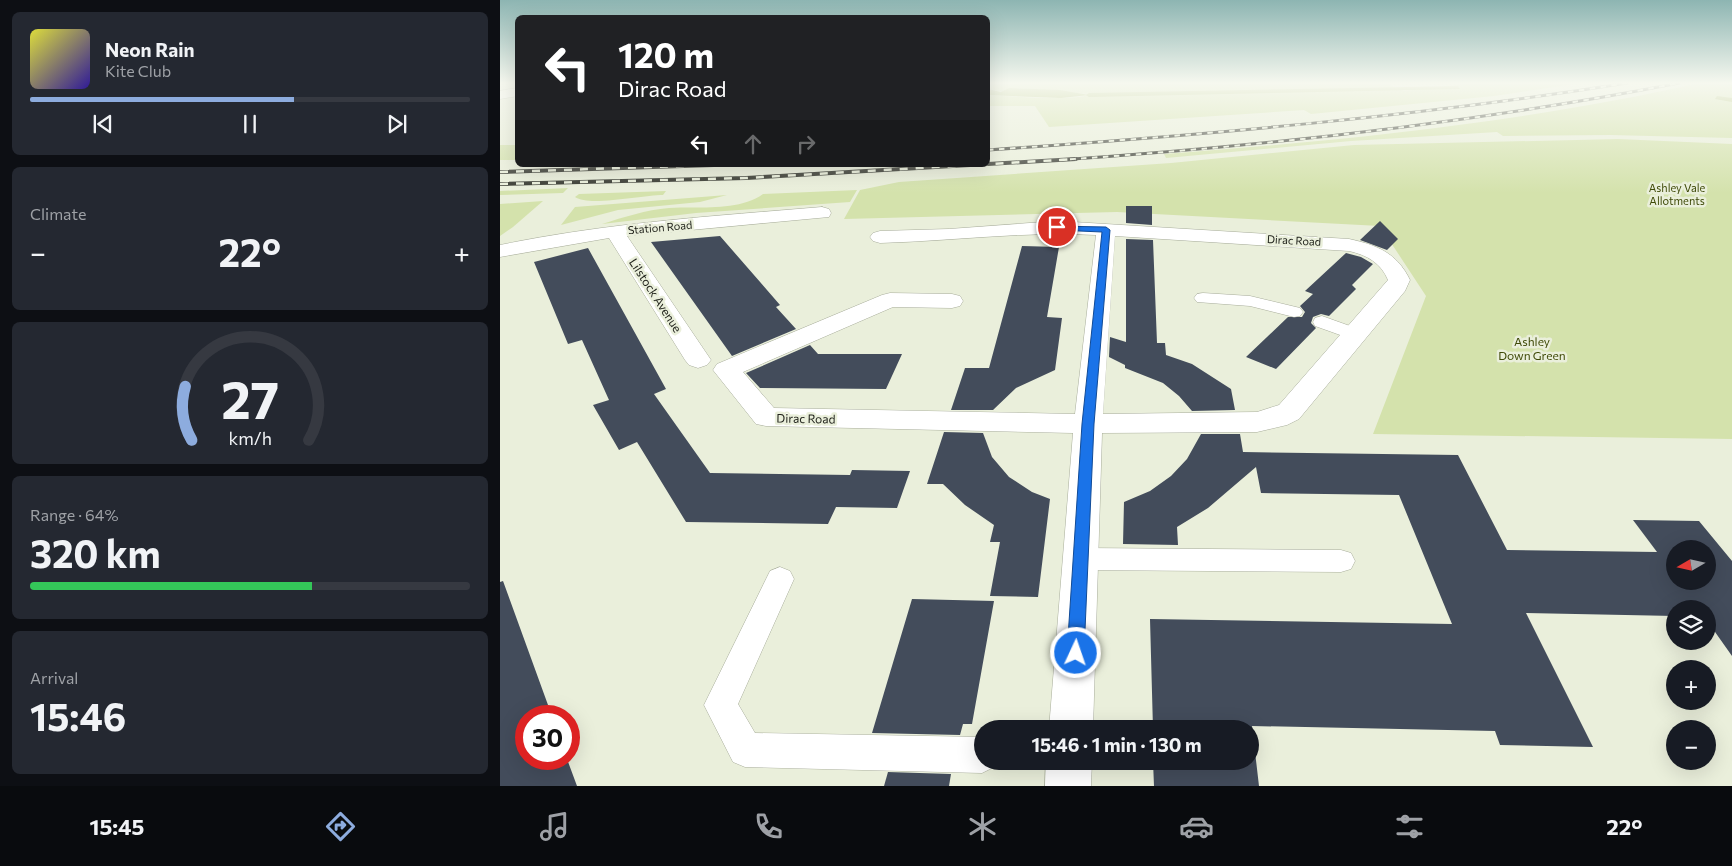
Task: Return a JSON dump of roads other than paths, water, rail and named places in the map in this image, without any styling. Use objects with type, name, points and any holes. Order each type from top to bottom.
[{"type":"street","name":"Station Road","points":[[500,251],[614,231],[822,214]]},
{"type":"street","name":"Dirac Road","points":[[880,236],[949,235],[1036,228],[1328,242],[1351,245],[1373,252],[1392,266],[1399,280],[1397,286],[1357,335],[1289,412],[1278,418],[1244,423],[1088,424],[766,417],[726,370],[890,300],[952,300]]},
{"type":"street","points":[[1072,720],[1088,424],[1106,230]]},
{"type":"street","name":"Lilstock Avenue","points":[[614,231],[698,360]]},
{"type":"street","points":[[1068,786],[1069,770]]},
{"type":"lane","points":[[1202,298],[1250,301],[1294,312]]},
{"type":"lane","points":[[1322,322],[1357,335]]},
{"type":"lane","points":[[1081,559],[1341,560]]},
{"type":"lane","points":[[780,579],[721,705],[745,750],[974,755]]},
{"type":"railway","points":[[990,150],[1148,138],[1346,120]]},
{"type":"railway","points":[[1060,160],[1215,148],[1457,120]]},
{"type":"railway","points":[[1060,160],[1076,159]]},
{"type":"railway","points":[[990,164],[1060,160]]},
{"type":"railway","points":[[500,172],[653,167]]},
{"type":"railway","points":[[500,184],[746,178],[937,167]]},
{"type":"park label","name":"Ashley Vale Allotments","points":[[1677,193]]},
{"type":"park label","name":"Ashley Down Green","points":[[1532,348]]}]
